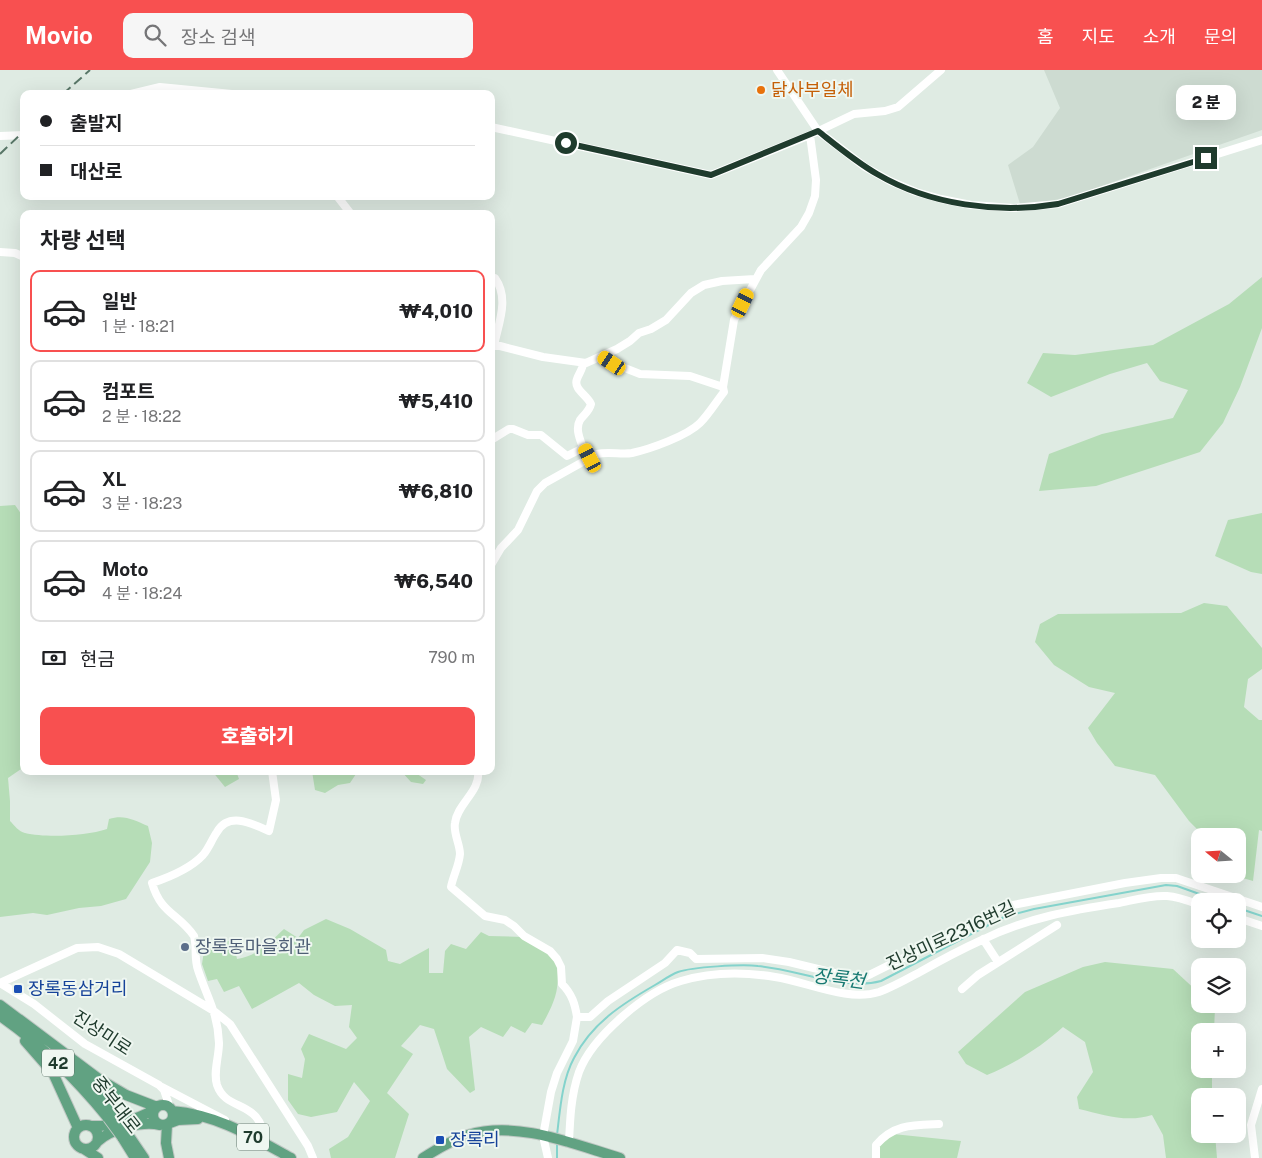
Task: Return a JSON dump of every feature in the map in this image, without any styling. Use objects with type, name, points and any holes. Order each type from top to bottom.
[{"type":"main road","name":"중부대로","points":[[0,1005],[68,1061],[86,1080],[112,1117]]},
{"type":"main road","points":[[0,1017],[39,1054],[53,1073],[78,1128]]},
{"type":"main road","name":"중부대로","points":[[0,1017],[22,1031],[54,1058],[112,1117]]},
{"type":"main road","points":[[19,1019],[126,1095],[163,1108],[214,1120]]},
{"type":"main road","points":[[163,1108],[153,1119],[166,1124]]},
{"type":"main road","points":[[163,1108],[173,1117],[166,1124],[166,1144],[169,1158]]},
{"type":"main road","points":[[98,1158],[75,1142],[74,1134],[78,1128],[82,1126],[106,1126],[163,1108]]},
{"type":"main road","name":"42","points":[[112,1117],[125,1136]]},
{"type":"main road","points":[[84,1148],[91,1147],[106,1134],[140,1124],[214,1120]]},
{"type":"main road","name":"70","points":[[214,1120],[237,1128],[291,1158]]},
{"type":"main road","points":[[90,1126],[96,1130],[98,1138],[96,1142]]},
{"type":"main road","points":[[423,1158],[457,1139],[478,1133],[501,1131],[545,1136],[620,1158]]},
{"type":"main road","name":"중부대로","points":[[125,1136],[135,1158]]},
{"type":"main road","name":"중부대로","points":[[125,1136],[144,1158]]},
{"type":"street","points":[[777,70],[818,131],[865,167],[902,187],[941,199],[971,205],[1036,207],[1058,204],[1262,140]]},
{"type":"street","points":[[495,127],[711,175],[810,136],[854,114],[886,111],[898,106],[941,70]]},
{"type":"street","points":[[147,90],[160,87],[191,90]]},
{"type":"street","points":[[0,136],[20,135]]},
{"type":"street","points":[[495,558],[501,548],[518,530],[537,491],[545,483],[597,454],[607,452],[631,453],[686,433],[700,423],[724,392],[723,387],[734,320],[755,279],[773,256],[801,227],[809,213],[815,196],[816,180],[810,136]]},
{"type":"street","points":[[340,200],[348,210]]},
{"type":"street","points":[[0,252],[20,255]]},
{"type":"street","points":[[495,278],[500,286],[502,297],[502,309],[495,338]]},
{"type":"street","points":[[495,346],[543,357],[583,363],[602,356],[630,341],[639,333],[666,320],[691,293],[704,286],[722,282],[755,279]]},
{"type":"street","points":[[602,356],[612,363],[640,374],[690,376],[723,387]]},
{"type":"street","points":[[583,363],[583,368],[576,380],[576,386],[591,404],[587,413],[579,421],[578,434],[583,448],[585,448],[590,458]]},
{"type":"street","points":[[495,438],[509,429],[513,429],[528,435],[541,436],[567,456],[583,448]]},
{"type":"street","points":[[265,1144],[260,1120],[229,1100],[218,1088],[216,1080],[219,1044],[214,1011],[197,969],[194,936],[161,905],[152,883],[166,878],[194,863],[204,853],[225,823],[236,820],[243,821],[269,831],[276,800],[273,775]]},
{"type":"street","points":[[479,775],[474,788],[454,824],[460,852],[451,887],[485,916],[505,920],[557,959],[561,967],[562,984],[569,990],[577,1017],[573,1041],[564,1056],[555,1079],[545,1136],[548,1158]]},
{"type":"street","name":"진상미로2316번길","points":[[577,1017],[590,1017],[608,1001],[665,963],[677,950],[690,953],[696,959],[762,958],[790,962],[858,977],[878,971],[1008,906],[1125,883],[1176,878],[1262,907]]},
{"type":"street","points":[[568,1142],[573,1094],[580,1071],[591,1050],[614,1024],[670,985],[688,979],[712,975],[755,975],[789,980],[848,994],[869,994],[889,988],[983,939],[1015,926],[1048,916],[1155,896],[1176,897],[1191,902]]},
{"type":"street","points":[[1246,921],[1262,926]]},
{"type":"street","points":[[962,989],[978,975],[1057,925]]},
{"type":"street","points":[[983,939],[998,962]]},
{"type":"street","points":[[0,983],[77,948],[98,947],[119,954],[214,1011],[230,1024],[308,1146],[313,1158]]},
{"type":"street","name":"진상미로","points":[[0,983],[34,1004],[85,1044],[161,1088],[208,1110],[237,1128]]},
{"type":"street","points":[[161,1088],[163,1108]]},
{"type":"street","points":[[1255,1158],[1251,1125],[1262,1089]]},
{"type":"street","points":[[876,1158],[876,1145],[880,1139],[901,1126],[939,1124]]},
{"type":"shaded area","points":[[1044,70],[1262,70],[1262,130],[1073,196],[1041,203],[1020,204],[1008,165],[1033,147],[1060,108]]},
{"type":"green space","points":[[1262,277],[1262,328],[1240,387],[1223,423],[1200,452],[1096,486],[1039,491],[1049,454],[1102,434],[1173,418],[1188,390],[1160,381],[1147,363],[1110,374],[1051,397],[1027,383],[1043,353],[1075,355],[1153,345],[1229,304]]},
{"type":"green space","points":[[15,505],[20,512],[20,770],[8,778],[10,821],[19,830],[34,835],[66,836],[98,831],[107,829],[109,819],[119,817],[148,826],[152,843],[150,862],[126,899],[101,906],[79,908],[47,915],[33,913],[0,917],[0,506]]},
{"type":"green space","points":[[1262,513],[1262,574],[1251,572],[1215,556],[1228,520]]},
{"type":"green space","points":[[1204,603],[1227,606],[1262,648],[1262,669],[1248,679],[1244,707],[1259,720],[1262,720],[1262,831],[1259,830],[1253,881],[1246,879],[1246,828],[1196,828],[1155,775],[1115,766],[1088,728],[1115,693],[1089,687],[1054,665],[1035,642],[1040,624],[1058,614],[1181,613]]},
{"type":"green space","points":[[215,775],[238,775],[239,779],[225,787]]},
{"type":"green space","points":[[313,775],[355,775],[350,783],[338,785],[325,793],[315,790]]},
{"type":"green space","points":[[405,775],[419,775],[426,780],[423,784],[411,782]]},
{"type":"green space","points":[[326,919],[350,929],[386,950],[388,961],[400,964],[429,948],[429,973],[443,973],[445,951],[451,944],[466,949],[481,932],[489,936],[523,937],[557,960],[558,979],[556,994],[542,1025],[532,1023],[525,1033],[511,1026],[503,1037],[481,1027],[469,1037],[475,1090],[470,1093],[447,1069],[434,1029],[420,1025],[401,1046],[413,1054],[387,1093],[409,1114],[395,1158],[331,1158],[329,1149],[348,1137],[370,1101],[354,1082],[337,1112],[311,1117],[298,1114],[288,1100],[288,1074],[302,1078],[305,1059],[301,1049],[309,1034],[346,1049],[357,1038],[349,1027],[352,1005],[335,1006],[314,995],[299,983],[252,1009],[239,986],[224,992],[217,979],[208,981],[202,964],[204,951],[233,939],[237,959],[244,958],[262,948],[284,929],[298,938],[304,930]]},
{"type":"green space","points":[[1105,962],[1173,969],[1191,986],[1191,1013],[1215,1013],[1214,1023],[1191,1023],[1191,1078],[1212,1078],[1212,1088],[1191,1088],[1191,1143],[1216,1143],[1217,1158],[1166,1158],[1163,1135],[1152,1115],[1125,1118],[1106,1116],[1079,1109],[1077,1097],[1093,1072],[1085,1042],[1063,1027],[1027,1054],[987,1075],[966,1064],[958,1052],[1025,992],[1083,967]]},
{"type":"green space","points":[[893,1134],[961,1141],[957,1158],[879,1158],[876,1152],[880,1143]]},
{"type":"waterway","name":"장록천","points":[[557,1135],[562,1095],[567,1076],[581,1046],[590,1034],[620,1007],[678,972],[705,967],[751,965],[852,983],[881,981],[1004,917],[1034,909],[1166,885],[1177,886],[1197,893]]},
{"type":"waterway","name":"장록천","points":[[1246,911],[1262,916]]},
{"type":"waterway","name":"장록천","points":[[557,1143],[557,1158]]},
{"type":"railway","points":[[68,90],[90,70]]},
{"type":"railway","points":[[0,154],[20,135]]},
{"type":"place","name":"닭사부일체","points":[[761,90]]},
{"type":"place","name":"장록동마을회관","points":[[185,947]]},
{"type":"place","name":"장록동삼거리","points":[[18,989]]},
{"type":"place","name":"장록리","points":[[440,1140]]},
{"type":"route","points":[[566,143],[711,175],[810,136],[818,131],[865,167],[902,187],[957,203],[1014,208],[1058,204],[1206,158]]}]
